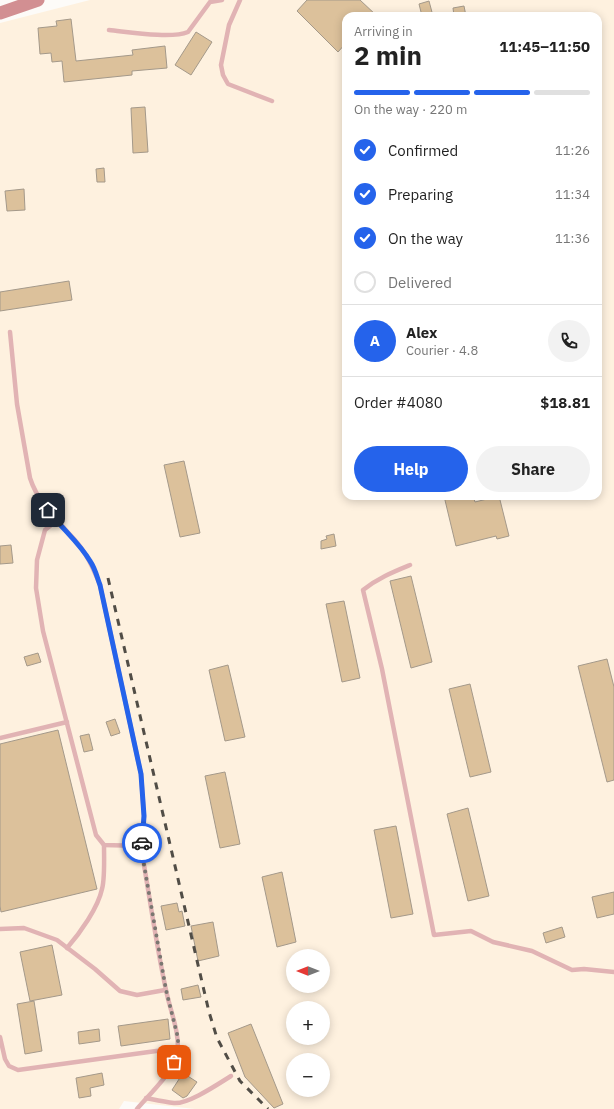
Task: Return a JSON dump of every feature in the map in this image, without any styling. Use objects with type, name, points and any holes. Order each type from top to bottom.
[{"type":"main road","points":[[0,13],[38,0]]},
{"type":"lane","points":[[109,30],[153,34],[182,34],[188,32],[210,2],[222,0]]},
{"type":"lane","points":[[240,0],[229,25],[221,65],[223,75],[228,84],[272,101]]},
{"type":"lane","points":[[10,332],[17,404],[30,478],[33,488],[40,499],[56,521],[75,540],[91,562],[100,585],[141,774],[144,816],[142,846],[166,990],[178,1038],[178,1048],[171,1068],[137,1109]]},
{"type":"lane","points":[[56,521],[45,530],[37,560],[36,588],[43,632],[96,835],[104,845],[102,889],[92,914],[67,948]]},
{"type":"lane","points":[[410,565],[385,575],[363,590],[382,669],[434,935],[471,931],[493,942],[532,951],[572,970],[584,969],[614,972]]},
{"type":"lane","points":[[0,738],[67,722]]},
{"type":"lane","points":[[104,845],[142,846]]},
{"type":"lane","points":[[0,929],[24,928],[57,940],[120,990],[137,995],[166,990]]},
{"type":"lane","points":[[0,1037],[5,1058],[9,1066],[18,1070],[178,1048]]},
{"type":"lane","points":[[146,1098],[181,1103],[231,1076]]},
{"type":"shaded area","points":[[90,0],[614,0],[614,1109],[195,1109],[124,1101],[119,1109],[0,1109],[0,23]]},
{"type":"building","points":[[307,0],[360,0],[373,12],[342,12],[342,48],[338,52],[297,11]]},
{"type":"building","points":[[429,1],[432,12],[421,12],[419,4]]},
{"type":"building","points":[[464,6],[465,12],[454,12],[453,8]]},
{"type":"building","points":[[71,19],[76,61],[133,55],[132,50],[165,46],[167,68],[132,71],[132,75],[64,82],[62,61],[52,62],[51,53],[40,54],[38,28],[57,26],[56,21]]},
{"type":"building","points":[[196,32],[212,42],[191,75],[175,65]]},
{"type":"building","points":[[145,107],[148,152],[133,153],[131,108]]},
{"type":"building","points":[[104,168],[105,182],[97,182],[96,169]]},
{"type":"building","points":[[24,189],[25,210],[7,211],[5,191]]},
{"type":"building","points":[[69,281],[72,300],[0,311],[0,292]]},
{"type":"building","points":[[184,461],[200,533],[180,537],[164,465]]},
{"type":"building","points":[[445,500],[474,500],[475,502],[483,500],[500,500],[509,536],[497,539],[496,536],[456,546]]},
{"type":"building","points":[[334,534],[336,546],[321,549],[321,541],[327,539],[326,536]]},
{"type":"building","points":[[11,545],[13,563],[0,564],[0,546]]},
{"type":"building","points":[[411,576],[432,662],[411,668],[390,581]]},
{"type":"building","points":[[344,601],[360,678],[342,682],[326,604]]},
{"type":"building","points":[[38,653],[41,662],[27,666],[24,657]]},
{"type":"building","points":[[607,659],[614,687],[614,780],[607,782],[578,666]]},
{"type":"building","points":[[228,665],[245,737],[225,741],[209,670]]},
{"type":"building","points":[[470,684],[491,772],[470,777],[449,689]]},
{"type":"building","points":[[115,719],[120,733],[111,736],[106,722]]},
{"type":"building","points":[[58,730],[97,889],[1,912],[0,744]]},
{"type":"building","points":[[89,734],[93,750],[84,752],[80,736]]},
{"type":"building","points":[[225,772],[240,844],[220,848],[205,776]]},
{"type":"building","points":[[468,808],[489,896],[468,901],[447,814]]},
{"type":"building","points":[[396,826],[413,914],[391,918],[374,830]]},
{"type":"building","points":[[282,872],[296,942],[277,947],[262,877]]},
{"type":"building","points":[[614,892],[614,914],[597,918],[592,897]]},
{"type":"building","points":[[177,903],[179,912],[182,911],[185,926],[166,930],[161,906]]},
{"type":"building","points":[[213,922],[219,956],[198,961],[191,926]]},
{"type":"building","points":[[562,927],[565,937],[546,943],[543,933]]},
{"type":"building","points":[[52,945],[62,995],[30,1001],[20,952]]},
{"type":"building","points":[[198,985],[201,997],[183,1000],[181,989]]},
{"type":"building","points":[[34,1001],[42,1051],[25,1054],[17,1004]]},
{"type":"building","points":[[168,1019],[170,1039],[121,1046],[118,1026]]},
{"type":"building","points":[[251,1024],[283,1104],[274,1108],[245,1077],[228,1033]]},
{"type":"building","points":[[99,1029],[100,1041],[79,1044],[78,1032]]},
{"type":"building","points":[[102,1073],[104,1085],[90,1088],[91,1096],[79,1098],[76,1078]]},
{"type":"building","points":[[183,1073],[197,1082],[187,1096],[183,1098],[172,1090]]},
{"type":"railway","points":[[108,578],[209,1012],[217,1038],[240,1081],[268,1109]]},
{"type":"way so far","points":[[142,843],[144,865],[166,990],[178,1038],[178,1048],[174,1062]]},
{"type":"route","points":[[48,510],[56,521],[75,540],[91,562],[100,585],[141,774],[144,816],[142,843]]}]
